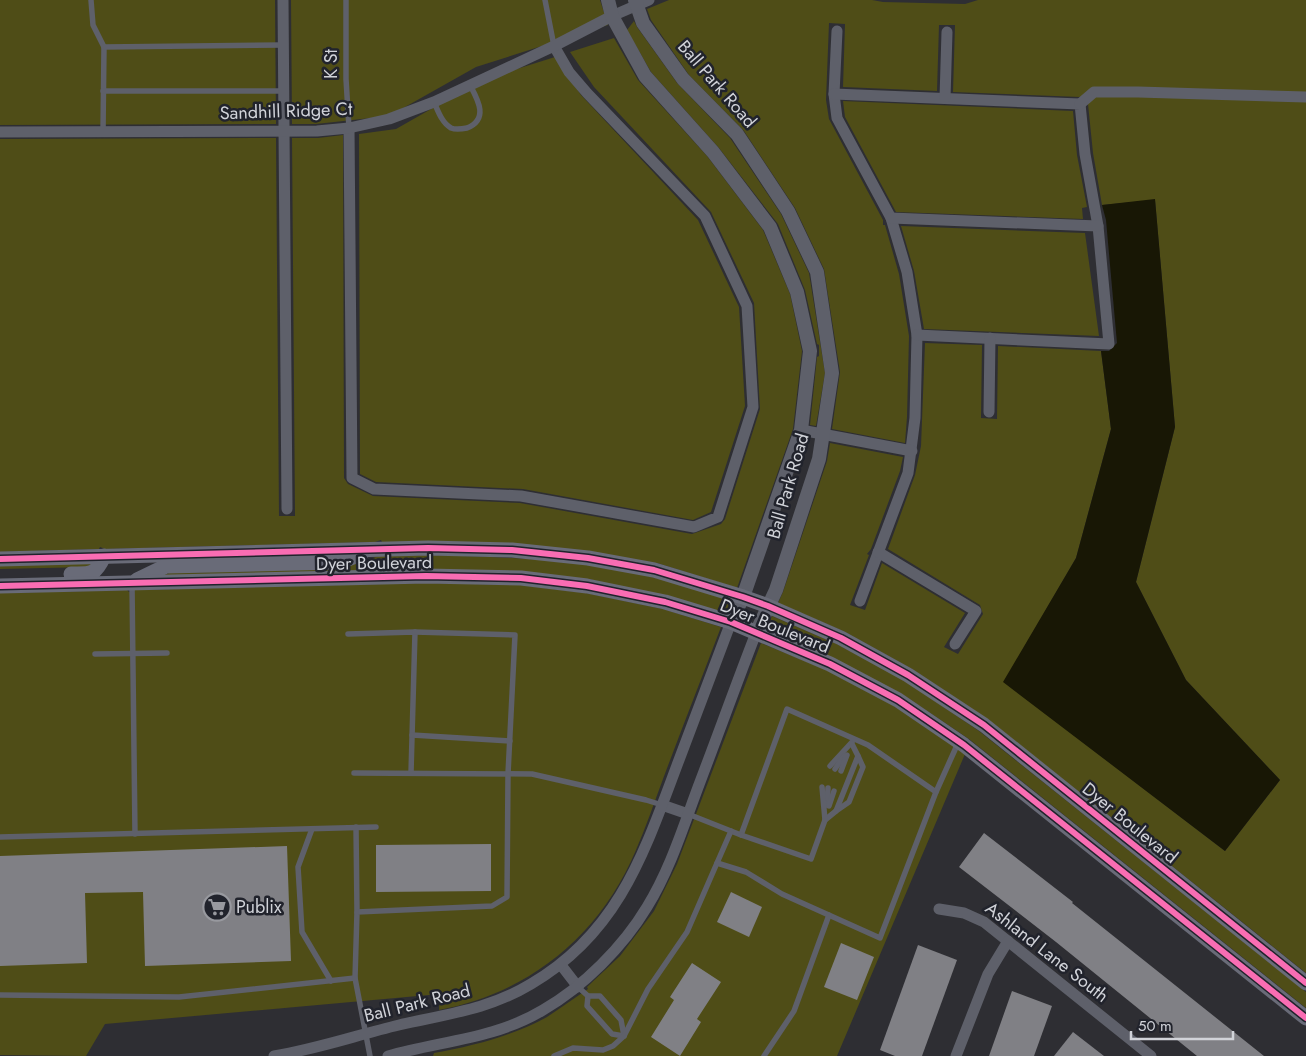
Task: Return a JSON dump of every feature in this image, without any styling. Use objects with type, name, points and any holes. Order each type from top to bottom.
[{"type":"main road","name":"Dyer Boulevard","points":[[0,558],[428,548],[512,550],[588,558],[654,570],[742,597],[768,606],[841,638],[908,675],[984,725],[1306,983]]},
{"type":"main road","points":[[132,583],[166,566],[340,562],[377,549]]},
{"type":"main road","points":[[0,576],[91,574],[96,572],[104,556]]},
{"type":"main road","name":"Dyer Boulevard","points":[[0,586],[426,576],[520,578],[587,586],[665,602],[731,622],[830,664],[898,700],[958,741],[1306,1018]]},
{"type":"street","points":[[283,0],[287,510]]},
{"type":"street","name":"Ball Park Road","points":[[274,1056],[297,1052],[398,1025],[459,1014],[491,1004],[530,985],[561,965],[594,933],[623,894],[644,854],[742,597],[801,430],[810,351],[797,292],[770,227],[713,152],[645,76],[612,16],[608,0]]},
{"type":"street","name":"Sandhill Ridge Ct","points":[[0,132],[284,131],[349,128],[389,119],[434,102],[554,46],[640,2]]},
{"type":"street","name":"Ball Park Road","points":[[388,1056],[465,1040],[499,1030],[543,1011],[578,987],[613,952],[647,907],[670,862],[756,633],[776,590],[819,459],[832,373],[817,272],[788,211],[737,134],[683,79],[643,23],[640,2]]},
{"type":"street","points":[[837,30],[834,94],[837,118],[891,218],[907,272],[917,335],[915,418],[908,473],[860,601]]},
{"type":"street","points":[[945,98],[946,32]]},
{"type":"street","points":[[349,128],[352,478],[374,489],[521,496],[694,527],[718,517],[752,407],[747,306],[705,216],[587,94],[569,72],[554,46]]},
{"type":"street","points":[[834,94],[1080,104],[1094,92],[1306,97]]},
{"type":"street","points":[[917,335],[1109,344],[1098,226],[1085,154],[1080,104]]},
{"type":"street","points":[[891,218],[1098,226]]},
{"type":"street","points":[[989,412],[990,338]]},
{"type":"street","points":[[801,430],[912,451]]},
{"type":"street","points":[[878,552],[976,610],[955,644]]},
{"type":"street","points":[[662,805],[688,814]]},
{"type":"street","name":"Ashland Lane South","points":[[940,908],[974,916],[1151,1056]]},
{"type":"street","points":[[956,1056],[988,974],[1008,941]]},
{"type":"street","points":[[561,965],[578,987]]},
{"type":"lane","points":[[91,0],[93,25],[104,47],[103,132]]},
{"type":"lane","name":"K St","points":[[346,0],[346,79],[349,128]]},
{"type":"lane","points":[[545,0],[554,46]]},
{"type":"lane","points":[[104,47],[283,45]]},
{"type":"lane","points":[[434,102],[443,120],[452,128],[462,130],[473,125],[479,118],[481,108],[470,85]]},
{"type":"lane","points":[[103,91],[284,91]]},
{"type":"lane","points":[[132,583],[135,834]]},
{"type":"lane","points":[[411,773],[415,632]]},
{"type":"lane","points":[[348,634],[415,632],[515,635],[508,774],[506,897],[492,906],[357,912]]},
{"type":"lane","points":[[95,654],[167,653]]},
{"type":"lane","points":[[740,835],[787,710],[853,741],[868,745],[936,792]]},
{"type":"lane","points":[[412,735],[510,741]]},
{"type":"lane","points":[[826,820],[836,811],[858,756],[853,741]]},
{"type":"lane","points":[[853,741],[836,769],[853,741]]},
{"type":"lane","points":[[717,863],[746,872],[782,894],[880,938],[936,792],[958,741]]},
{"type":"lane","points":[[354,773],[532,774],[662,805]]},
{"type":"lane","points":[[688,814],[740,835],[811,859],[826,820],[828,789],[826,820]]},
{"type":"lane","points":[[0,837],[376,827]]},
{"type":"lane","points":[[356,828],[357,912],[355,978],[364,1035],[370,1056]]},
{"type":"lane","points":[[312,829],[298,867],[302,932],[331,981]]},
{"type":"lane","points":[[554,1056],[573,1048],[603,1050],[613,1046],[624,1036],[648,989],[687,932],[731,831]]},
{"type":"lane","points":[[764,1056],[794,1011],[829,915]]},
{"type":"lane","points":[[0,995],[179,997],[355,978]]},
{"type":"lane","points":[[578,987],[588,996],[600,996],[621,1020],[624,1036]]},
{"type":"lane","points":[[588,996],[587,1006],[612,1034],[624,1036]]},
{"type":"shaded area","points":[[0,0],[275,0],[276,124],[0,125]]},
{"type":"shaded area","points":[[291,0],[600,0],[608,25],[476,67],[389,116],[316,124],[292,124]]},
{"type":"shaded area","points":[[669,0],[872,0],[883,2],[965,4],[978,0],[1306,0],[1306,973],[989,720],[912,669],[845,632],[778,603],[827,461],[830,443],[903,457],[900,471],[871,549],[867,554],[869,555],[850,605],[865,610],[882,563],[965,613],[944,647],[958,654],[983,614],[980,605],[888,549],[915,475],[921,446],[925,343],[982,345],[981,418],[997,419],[998,346],[1101,351],[1111,429],[1076,558],[1004,682],[1225,851],[1280,780],[1186,680],[1136,582],[1175,427],[1155,200],[1102,205],[1093,153],[1088,104],[1080,97],[953,92],[955,25],[939,25],[937,91],[843,87],[845,24],[829,23],[826,100],[829,119],[883,220],[883,225],[885,225],[899,274],[909,336],[905,443],[832,429],[840,372],[824,269],[795,208],[744,131],[689,75],[651,20],[647,9]]},
{"type":"shaded area","points":[[634,21],[677,83],[730,138],[781,214],[809,273],[825,373],[816,426],[810,425],[819,345],[817,344],[805,290],[778,224],[719,148],[651,72],[627,30]]},
{"type":"shaded area","points":[[614,38],[638,80],[707,156],[763,230],[790,294],[802,351],[793,429],[737,588],[657,563],[382,542],[381,540],[375,542],[105,549],[100,547],[99,549],[0,552],[0,139],[276,138],[279,516],[295,516],[292,138],[318,138],[343,135],[344,478],[348,484],[373,496],[520,503],[692,534],[721,524],[725,519],[760,409],[754,303],[711,212],[594,87],[570,52]]},
{"type":"shaded area","points":[[555,57],[581,95],[698,220],[739,307],[745,406],[711,512],[693,520],[523,489],[376,482],[360,474],[359,134],[396,129],[482,80]]},
{"type":"shaded area","points":[[843,101],[1073,111],[1077,155],[1087,207],[1082,208],[1083,219],[896,212],[845,117]]},
{"type":"shaded area","points":[[1155,199],[1175,427],[1136,582],[1186,680],[1280,780],[1225,851],[1003,682],[1076,558],[1111,429],[1101,351],[1109,351],[1117,343],[1106,220],[1102,205]]},
{"type":"shaded area","points":[[901,226],[1085,233],[1099,336],[924,329],[914,271]]},
{"type":"shaded area","points":[[429,555],[513,558],[597,566],[662,579],[732,601],[727,613],[589,579],[164,575],[169,573],[340,569],[379,556]]},
{"type":"shaded area","points":[[92,563],[89,567],[0,569],[0,566]]},
{"type":"shaded area","points":[[426,583],[520,585],[586,593],[663,609],[721,627],[636,850],[621,881],[603,909],[582,934],[558,956],[531,975],[503,990],[472,1002],[439,1010],[440,994],[105,1024],[86,1056],[0,1055],[0,593],[127,590],[129,592],[134,590]]},
{"type":"shaded area","points":[[772,616],[837,644],[904,680],[979,731],[1306,992],[1306,1008],[969,739],[902,694],[766,629]]},
{"type":"shaded area","points":[[761,643],[827,670],[894,706],[965,754],[837,1056],[433,1056],[434,1053],[478,1044],[534,1024],[588,989],[587,987],[620,956],[654,911],[677,864]]},
{"type":"building","points":[[984,833],[1264,1056],[1197,1056],[1056,942],[959,867]]},
{"type":"building","points":[[491,844],[491,891],[376,892],[376,845]]},
{"type":"building","points":[[287,846],[291,961],[145,966],[143,892],[85,893],[87,963],[0,966],[0,856]]},
{"type":"building","points":[[731,892],[762,907],[749,937],[717,922]]},
{"type":"building","points":[[841,943],[874,957],[857,1000],[824,987]]},
{"type":"building","points":[[918,945],[957,960],[922,1056],[895,1056],[880,1050]]},
{"type":"building","points":[[692,963],[721,982],[697,1019],[701,1022],[680,1056],[651,1037],[674,1000],[670,997]]},
{"type":"building","points":[[1012,991],[1052,1006],[1034,1056],[989,1056]]},
{"type":"building","points":[[1073,1032],[1104,1056],[1054,1056]]},
{"type":"cycle path","points":[[0,559],[428,548],[512,550],[588,558],[654,570],[743,597],[841,638],[908,675],[984,725],[1306,983]]},
{"type":"cycle path","points":[[0,586],[426,576],[521,578],[587,586],[665,602],[731,622],[830,664],[898,700],[964,745],[1306,1018]]},
{"type":"place","name":"Publix","points":[[217,907]]}]
